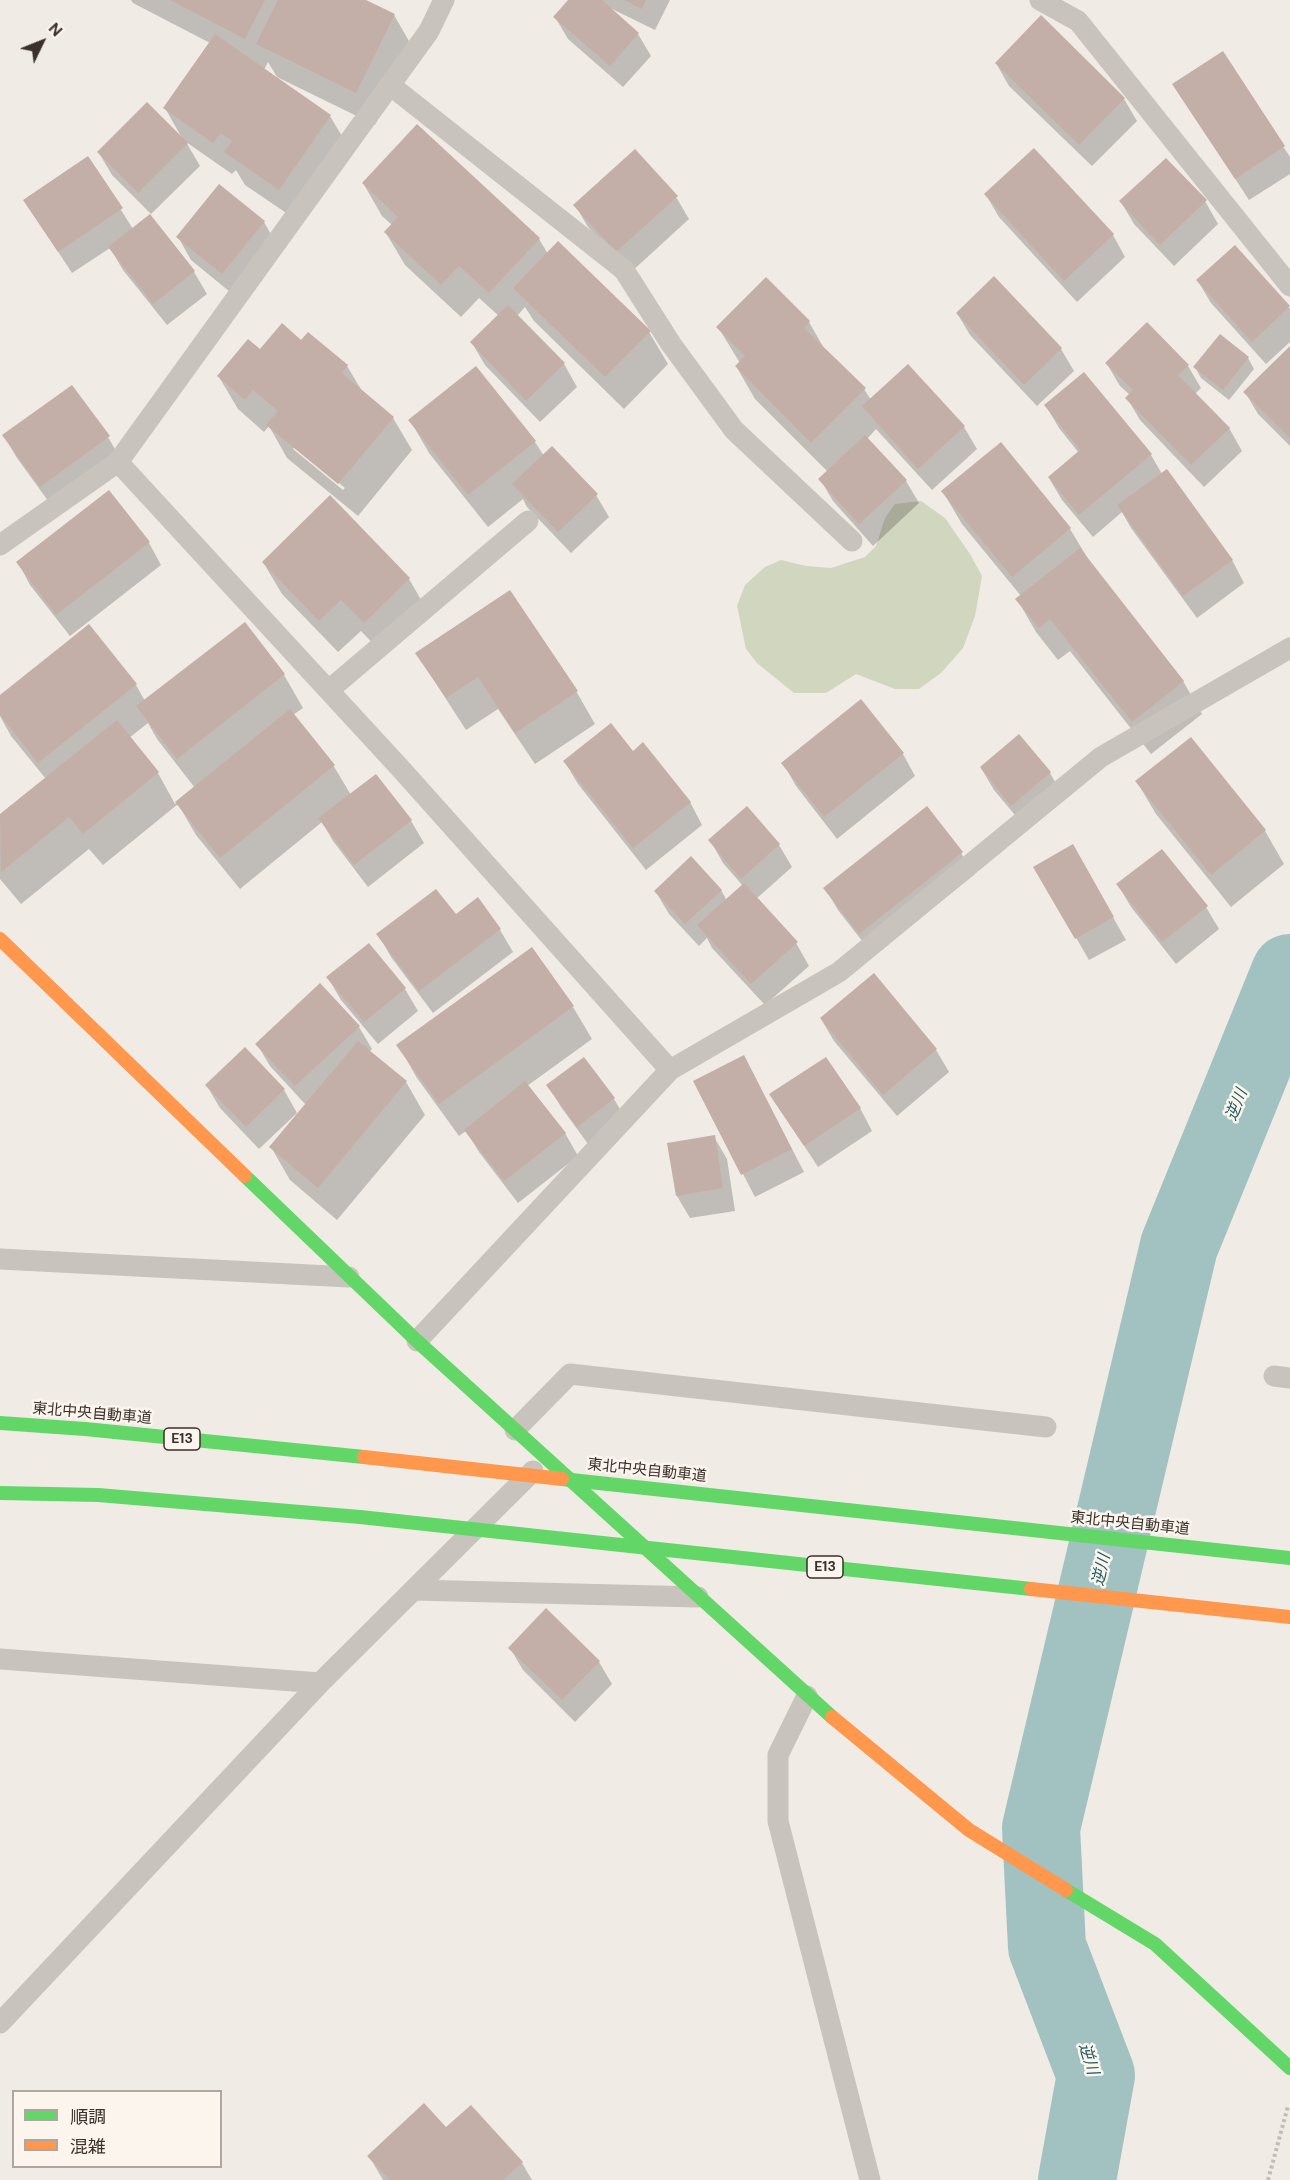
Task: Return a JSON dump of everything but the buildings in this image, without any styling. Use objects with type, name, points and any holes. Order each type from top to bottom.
[{"type":"main road","points":[[0,939],[417,1341],[807,1696],[969,1830],[1155,1944],[1290,2068]]},
{"type":"main road","name":"東北中央自動車道","points":[[0,1423],[85,1429],[364,1457],[1290,1558]]},
{"type":"main road","name":"E13","points":[[0,1493],[98,1496],[360,1517],[1290,1617]]},
{"type":"lane","points":[[0,545],[118,462],[429,30],[444,0]]},
{"type":"lane","points":[[1040,0],[1078,21],[1290,286]]},
{"type":"lane","points":[[390,85],[624,270],[671,344],[734,430],[852,541]]},
{"type":"lane","points":[[118,462],[329,690],[670,1070]]},
{"type":"lane","points":[[329,690],[528,521]]},
{"type":"lane","points":[[417,1341],[670,1070],[839,972],[1101,757],[1290,648]]},
{"type":"lane","points":[[0,1259],[349,1277]]},
{"type":"lane","points":[[515,1430],[570,1374],[1046,1427]]},
{"type":"lane","points":[[0,2023],[320,1683],[545,1459]]},
{"type":"lane","points":[[413,1590],[698,1596]]},
{"type":"lane","points":[[0,1659],[320,1683]]},
{"type":"lane","points":[[807,1696],[778,1755],[778,1821],[870,2180]]},
{"type":"path","points":[[1268,2180],[1290,2099]]},
{"type":"green space","points":[[921,501],[945,518],[982,576],[975,616],[963,648],[941,673],[919,689],[895,689],[856,674],[826,693],[794,693],[757,663],[746,649],[737,606],[745,585],[765,567],[781,560],[806,566],[831,568],[865,557],[876,546],[885,518],[895,504]]},
{"type":"waterway","name":"逆川","points":[[1077,2180],[1096,2075],[1047,1947],[1041,1828],[1179,1246],[1290,973]]},
{"type":"traffic: fast","points":[[245,1176],[417,1341],[832,1717]]},
{"type":"traffic: fast","points":[[0,1423],[85,1429],[364,1457]]},
{"type":"traffic: fast","points":[[562,1479],[1290,1558]]},
{"type":"traffic: fast","points":[[0,1493],[98,1495],[360,1517]]},
{"type":"traffic: fast","points":[[360,1517],[1031,1589]]},
{"type":"traffic: fast","points":[[1066,1890],[1155,1944],[1290,2068]]},
{"type":"traffic: slow","points":[[0,939],[245,1176]]},
{"type":"traffic: slow","points":[[364,1457],[562,1479]]},
{"type":"traffic: slow","points":[[1031,1589],[1290,1617]]},
{"type":"traffic: slow","points":[[832,1717],[969,1830],[1066,1890]]}]
